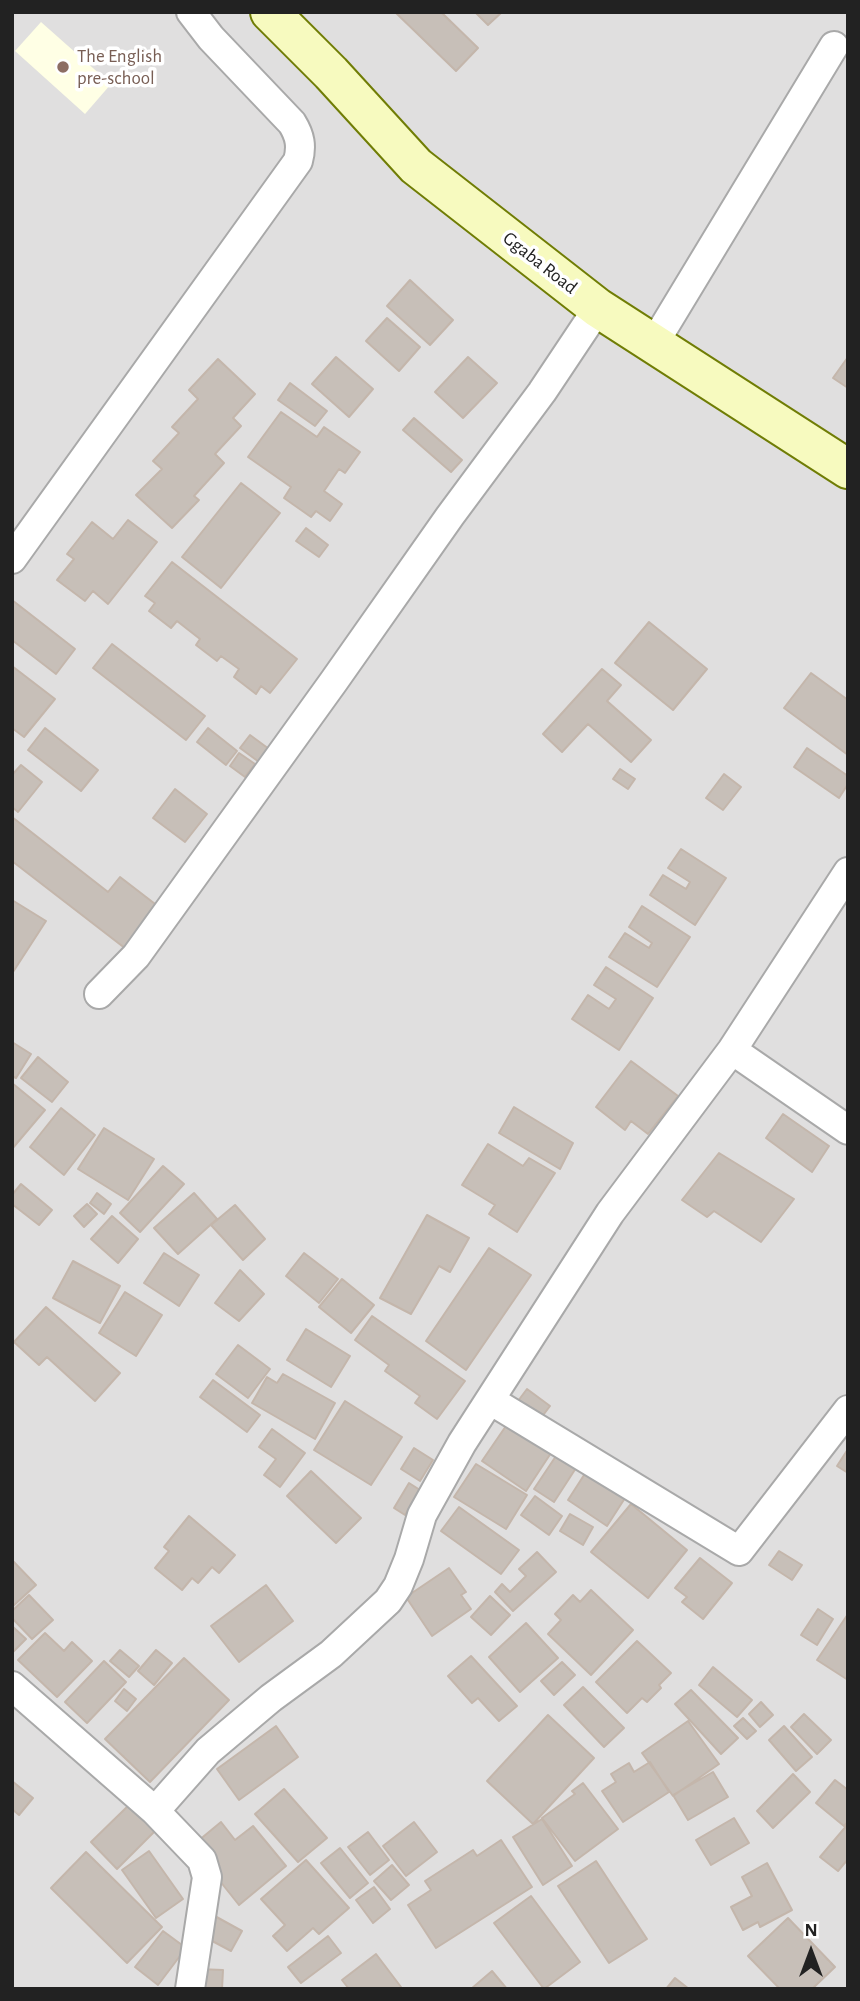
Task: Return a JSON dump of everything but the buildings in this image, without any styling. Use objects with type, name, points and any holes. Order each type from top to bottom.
[{"type":"main road","name":"Ggaba Road","points":[[270,12],[416,166],[598,308],[848,469]]},
{"type":"street","points":[[12,559],[298,161],[299,134],[292,123],[211,38],[191,12]]},
{"type":"street","points":[[653,345],[834,46]]},
{"type":"street","points":[[99,994],[136,956],[450,516],[542,392],[598,308]]},
{"type":"street","points":[[155,1811],[208,1751],[271,1698],[331,1654],[388,1601],[398,1586],[409,1559],[422,1515],[462,1443],[610,1213],[732,1050],[848,872]]},
{"type":"street","points":[[732,1050],[848,1130]]},
{"type":"street","points":[[490,1400],[739,1551],[848,1410]]},
{"type":"street","points":[[12,1686],[155,1811],[202,1860],[207,1877],[190,1989]]},
{"type":"shaded area","points":[[12,12],[848,12],[848,1989],[12,1989]]},
{"type":"shaded area","name":"The English pre-school","points":[[41,22],[111,84],[85,114],[15,51]]},
{"type":"place","name":"The English pre-school","points":[[63,67]]}]
